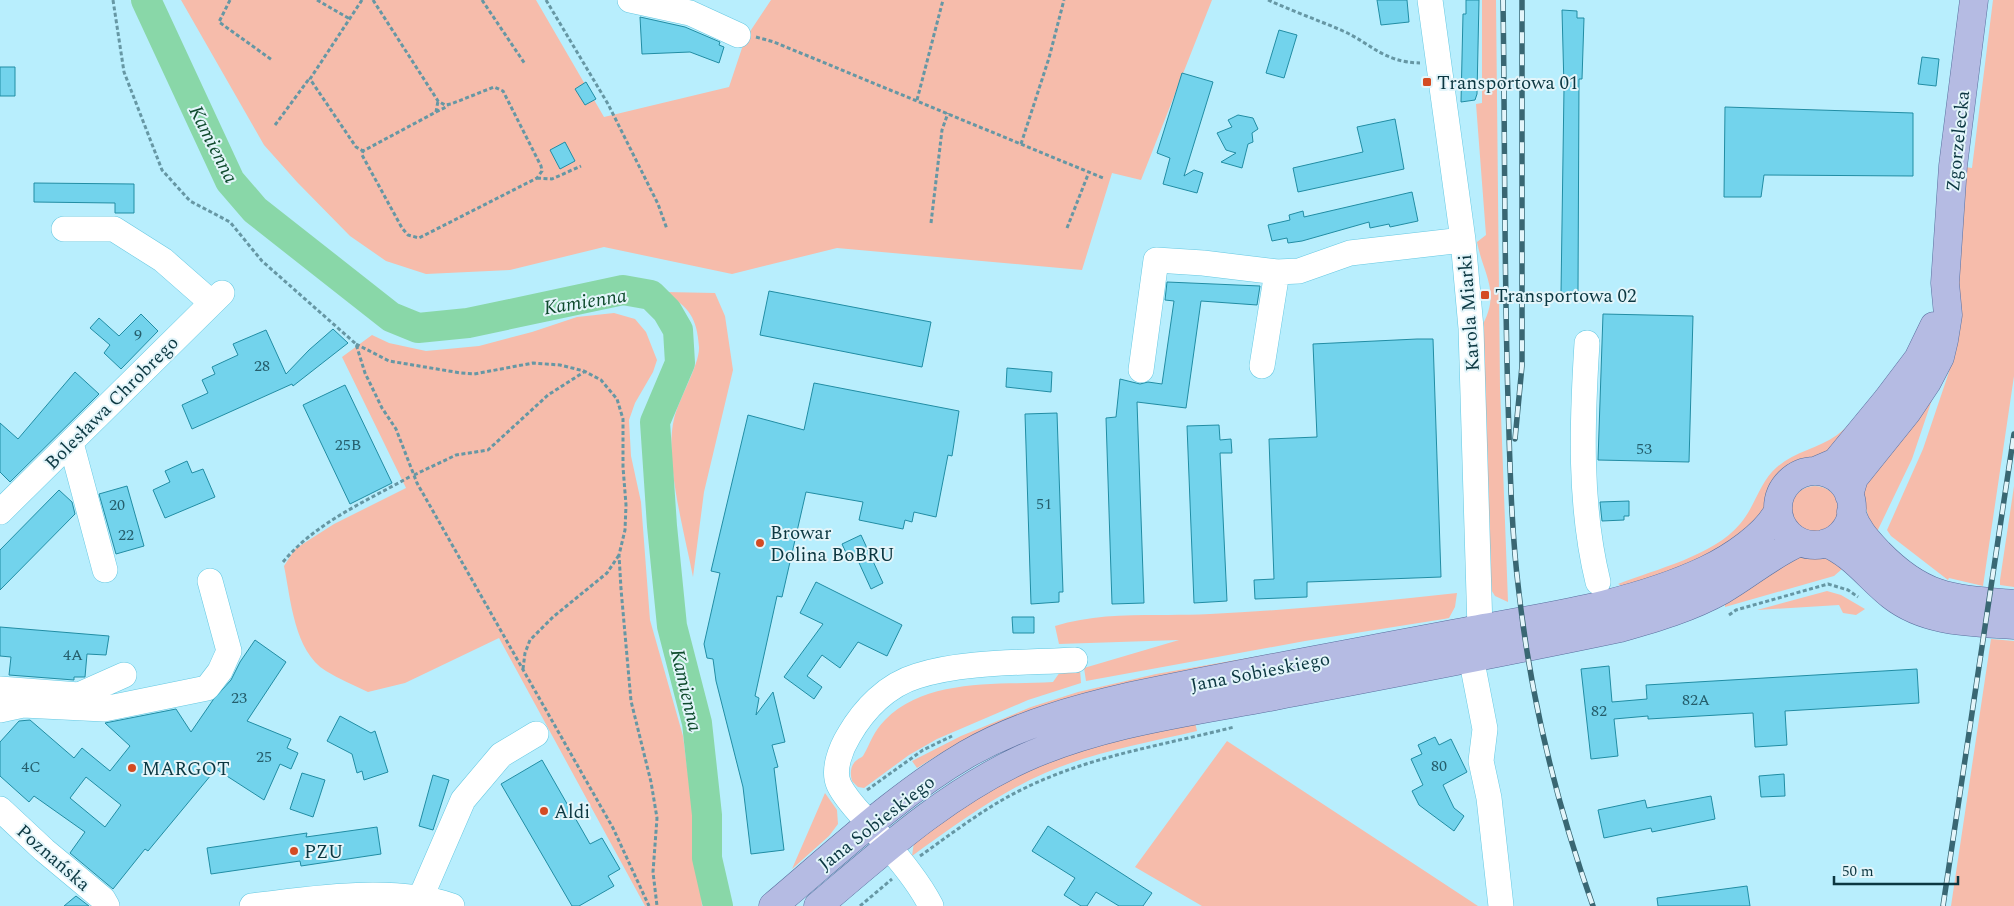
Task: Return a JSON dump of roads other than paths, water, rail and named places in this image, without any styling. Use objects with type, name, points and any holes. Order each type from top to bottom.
[{"type":"main road","name":"Zgorzelecka","points":[[1850,504],[1854,478],[1907,412],[1940,357],[1948,315],[1945,283],[1953,166],[1974,0]]},
{"type":"main road","name":"Zgorzelecka","points":[[1814,471],[1836,462],[1918,359],[1934,327],[1945,283]]},
{"type":"main road","points":[[2014,604],[1947,597],[1914,584],[1860,533],[1850,504],[1839,481],[1832,476],[1814,471],[1805,473],[1788,483],[1778,501],[1781,524],[1789,535],[1848,555],[1892,596],[1914,609],[1953,620],[2014,625]]},
{"type":"main road","points":[[1813,543],[1843,532],[1850,504]]},
{"type":"main road","name":"Jana Sobieskiego","points":[[773,906],[870,825],[950,764],[1015,731],[1058,715],[1159,690],[1604,604],[1680,580],[1707,569],[1753,540],[1768,528],[1778,511]]},
{"type":"main road","name":"Jana Sobieskiego","points":[[818,906],[926,818],[986,778],[1054,746],[1125,726],[1620,628],[1706,599],[1782,551],[1813,543]]},
{"type":"street","points":[[630,0],[690,13],[738,35]]},
{"type":"street","name":"Karola Miarki","points":[[1430,0],[1463,240],[1471,328],[1480,629],[1476,643],[1471,649],[1440,663]]},
{"type":"street","name":"Bolesława Chrobrego","points":[[0,512],[217,298],[114,228],[64,229]]},
{"type":"street","points":[[1141,370],[1156,260],[1203,263],[1277,272],[1299,271],[1350,252],[1463,240]]},
{"type":"street","points":[[1262,366],[1277,272]]},
{"type":"street","points":[[1587,343],[1584,398],[1584,462],[1587,520],[1598,582]]},
{"type":"street","points":[[71,443],[105,570]]},
{"type":"street","points":[[0,710],[23,704],[104,709],[207,688],[220,672],[230,651],[210,581]]},
{"type":"street","points":[[1480,629],[1500,644],[1534,646]]},
{"type":"street","points":[[1471,657],[1485,729],[1481,761],[1489,798],[1501,906]]},
{"type":"street","points":[[931,906],[919,885],[844,793],[836,774],[842,750],[854,726],[886,692],[917,676],[954,669],[1075,660]]},
{"type":"street","points":[[0,690],[79,695],[124,675]]},
{"type":"street","points":[[419,902],[462,800],[501,755],[536,734]]},
{"type":"street","name":"Poznańska","points":[[0,809],[44,850],[103,899],[107,906]]},
{"type":"street","points":[[252,906],[397,895],[419,902],[452,906]]},
{"type":"waterway","name":"Kamienna","points":[[146,0],[230,181],[255,210],[391,317],[418,328],[468,323],[623,290],[651,295],[667,311],[678,330],[680,363],[655,422],[662,526],[672,626],[697,723],[707,815],[707,858],[718,906]]},
{"type":"railway","points":[[1503,0],[1507,350],[1511,497],[1516,569],[1524,633],[1547,752],[1568,830],[1593,906]]},
{"type":"railway","points":[[1515,439],[1522,366],[1522,0]]},
{"type":"railway","points":[[1943,906],[2014,434]]},
{"type":"place","name":"Transportowa 01","points":[[1427,82]]},
{"type":"place","name":"Transportowa 02","points":[[1485,295]]},
{"type":"place","name":"Browar Dolina BoBRU","points":[[760,543]]},
{"type":"place","name":"MARGOT","points":[[132,768]]},
{"type":"place","name":"Aldi","points":[[544,811]]},
{"type":"place","name":"PZU","points":[[294,851]]}]
